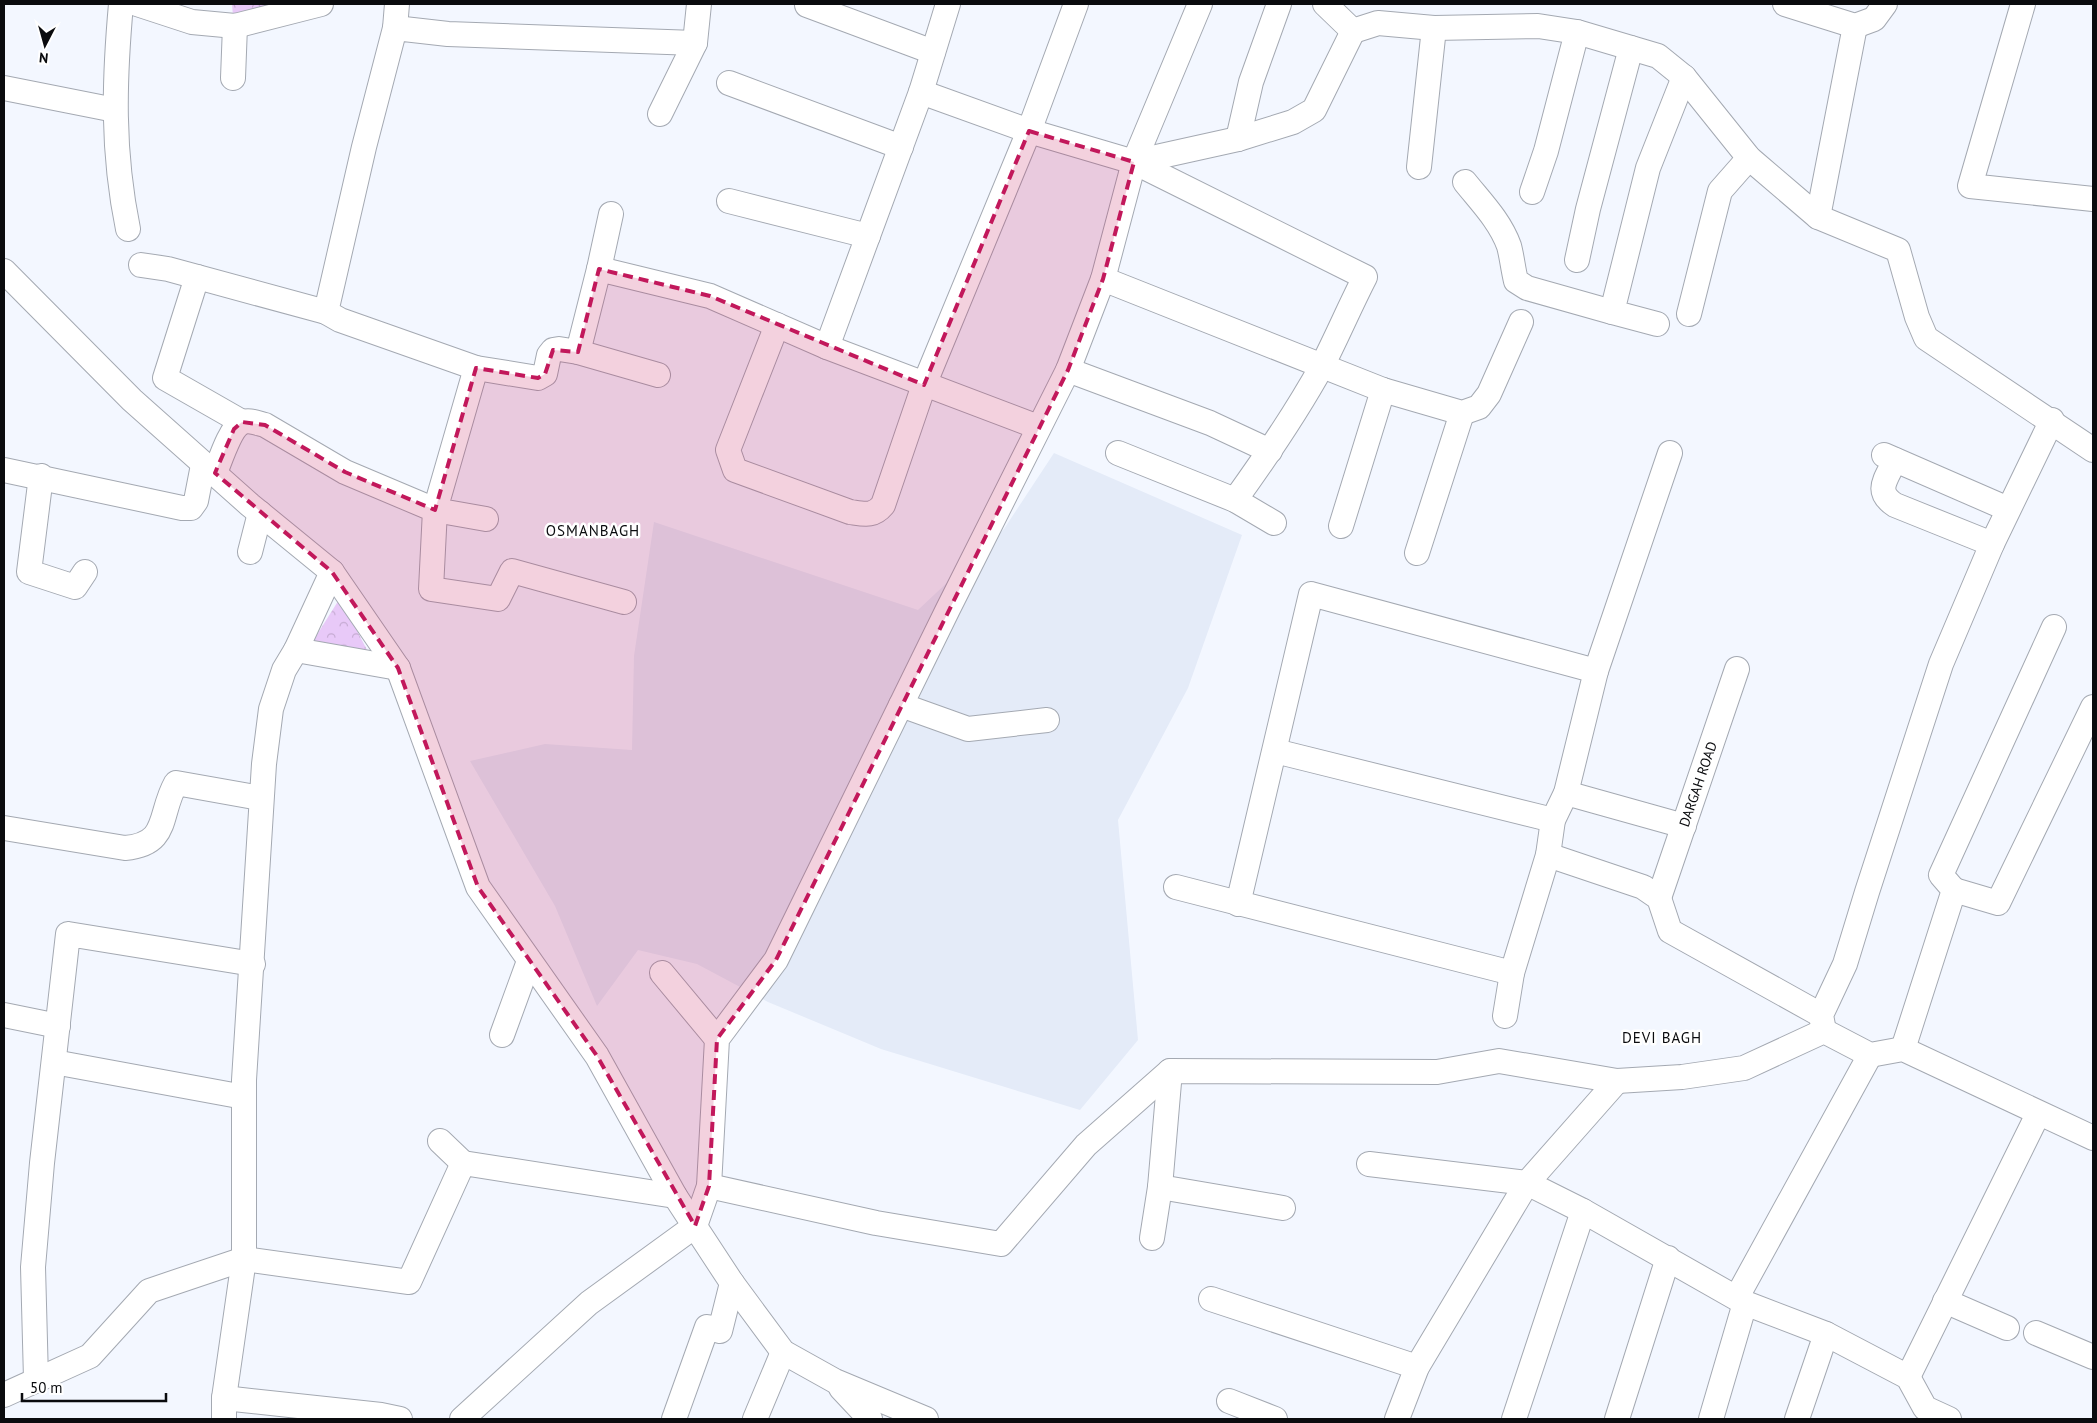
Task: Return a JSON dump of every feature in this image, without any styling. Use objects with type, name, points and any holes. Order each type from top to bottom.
[{"type":"street","points":[[121,4],[115,74],[115,110],[119,183],[128,229]]},
{"type":"street","points":[[137,4],[192,22],[235,26],[321,4]]},
{"type":"street","points":[[326,312],[364,147],[395,28],[397,4]]},
{"type":"street","points":[[660,114],[695,43],[699,4]]},
{"type":"street","points":[[827,347],[921,92],[948,4]]},
{"type":"street","points":[[777,325],[728,450],[735,470],[746,476],[850,512],[867,515],[877,512],[883,505],[924,385],[1030,131],[1076,4]]},
{"type":"street","points":[[462,1419],[589,1302],[695,1226],[708,1186],[717,1039],[776,960],[1038,427],[1068,370],[1103,279],[1134,162],[1200,4]]},
{"type":"street","points":[[1238,139],[1252,82],[1278,4]]},
{"type":"street","points":[[1325,4],[1353,31]]},
{"type":"street","points":[[1785,4],[1855,26],[1874,20],[1885,4]]},
{"type":"street","points":[[2023,4],[1970,186],[2093,199]]},
{"type":"street","points":[[807,5],[933,52]]},
{"type":"street","points":[[1134,162],[1238,139],[1293,122],[1314,110],[1353,31],[1380,13],[1434,28],[1538,26],[1577,32],[1658,56],[1684,76],[1749,158],[1818,217],[1898,250],[1917,317],[1926,338],[2052,420],[2093,450]]},
{"type":"street","points":[[233,78],[235,26]]},
{"type":"street","points":[[1818,217],[1855,26]]},
{"type":"street","points":[[395,28],[448,34],[695,43]]},
{"type":"street","points":[[1419,167],[1434,28]]},
{"type":"street","points":[[1532,192],[1577,32]]},
{"type":"street","points":[[1577,260],[1588,209],[1631,48]]},
{"type":"street","points":[[1612,312],[1648,168],[1684,76]]},
{"type":"street","points":[[729,83],[901,147]]},
{"type":"street","points":[[4,88],[115,110]]},
{"type":"street","points":[[921,92],[1030,131],[1134,162],[1365,277],[1322,365],[1270,451],[1235,500]]},
{"type":"street","points":[[1689,314],[1720,191],[1749,158]]},
{"type":"street","points":[[1465,182],[1498,223],[1504,234],[1510,249],[1516,280],[1527,288],[1657,324]]},
{"type":"street","points":[[729,201],[868,236]]},
{"type":"street","points":[[578,352],[611,214]]},
{"type":"street","points":[[141,265],[197,277],[326,312],[340,320],[476,368],[538,378],[545,374],[549,354],[553,350],[578,352],[658,375]]},
{"type":"street","points":[[599,269],[710,296],[827,347],[1038,427]]},
{"type":"street","points":[[4,271],[132,400],[260,513],[332,572],[398,668],[478,887],[596,1056],[695,1226],[732,1283],[784,1352],[835,1381],[926,1419]]},
{"type":"street","points":[[197,277],[165,378],[242,422]]},
{"type":"street","points":[[1103,279],[1383,390],[1462,413],[1479,406],[1489,394],[1521,322]]},
{"type":"street","points":[[476,368],[435,510],[431,589],[498,599],[512,571],[624,602]]},
{"type":"street","points":[[1068,370],[1210,423],[1270,451]]},
{"type":"street","points":[[1341,526],[1383,390]]},
{"type":"street","points":[[1417,553],[1462,413]]},
{"type":"street","points":[[708,1186],[876,1223],[1001,1244],[1086,1145],[1170,1071],[1437,1072],[1499,1061],[1617,1081],[1682,1077],[1744,1068],[1823,1023],[1846,964],[1866,892],[1941,664],[2008,508],[2052,420]]},
{"type":"street","points":[[4,470],[41,476],[182,508],[191,508],[196,501],[209,469],[234,429],[242,422],[251,421],[264,425],[345,472],[435,510],[486,519]]},
{"type":"street","points":[[1118,453],[1235,500],[1274,523]]},
{"type":"street","points":[[1505,1016],[1512,973],[1548,855],[1552,820],[1566,793],[1596,672],[1670,453]]},
{"type":"street","points":[[1992,544],[1895,505],[1886,498],[1882,493],[1890,458],[2008,508]]},
{"type":"street","points":[[41,476],[30,572],[75,587],[85,572]]},
{"type":"street","points":[[250,552],[260,513]]},
{"type":"street","points":[[332,572],[296,650],[284,670],[271,709],[260,798],[253,964],[244,1097],[244,1259],[224,1408],[381,1415],[400,1419]]},
{"type":"street","points":[[1238,904],[1276,751],[1311,594],[1596,672]]},
{"type":"street","points":[[2054,627],[1942,875],[1954,890],[1998,903],[2093,707]]},
{"type":"street","points":[[296,650],[398,668]]},
{"type":"street","name":"DARGAH ROAD","points":[[1659,898],[1737,669]]},
{"type":"street","points":[[901,705],[968,729],[1047,720]]},
{"type":"street","points":[[1276,751],[1552,820]]},
{"type":"street","points":[[4,828],[124,848],[136,847],[148,843],[157,835],[176,784],[260,798]]},
{"type":"street","points":[[1566,793],[1684,826]]},
{"type":"street","points":[[1548,855],[1643,887],[1659,898],[1670,931],[1823,1023],[1870,1055],[1903,1049],[2038,1114],[2093,1138]]},
{"type":"street","points":[[1176,887],[1512,973]]},
{"type":"street","points":[[1903,1049],[1954,890]]},
{"type":"street","points":[[36,1379],[33,1268],[68,934],[253,964]]},
{"type":"street","points":[[502,1035],[530,961]]},
{"type":"street","points":[[662,973],[717,1039]]},
{"type":"street","points":[[4,1015],[58,1026]]},
{"type":"street","points":[[1711,1419],[1741,1300],[1870,1055]]},
{"type":"street","points":[[54,1062],[244,1097]]},
{"type":"street","points":[[1152,1238],[1160,1187],[1170,1071]]},
{"type":"street","points":[[1397,1419],[1417,1367],[1527,1183],[1617,1081]]},
{"type":"street","points":[[1908,1377],[2038,1114]]},
{"type":"street","points":[[440,1141],[463,1163],[676,1196]]},
{"type":"street","points":[[4,1395],[90,1356],[149,1292],[244,1259],[409,1282],[463,1163]]},
{"type":"street","points":[[1369,1164],[1527,1183],[1583,1211],[1741,1300],[1826,1334],[1908,1377],[1922,1414],[1949,1419]]},
{"type":"street","points":[[1160,1187],[1283,1208]]},
{"type":"street","points":[[1514,1419],[1583,1211]]},
{"type":"street","points":[[1617,1419],[1668,1258]]},
{"type":"street","points":[[674,1419],[707,1327],[720,1331],[732,1283]]},
{"type":"street","points":[[1211,1298],[1417,1367]]},
{"type":"street","points":[[1945,1302],[2007,1328]]},
{"type":"street","points":[[2036,1333],[2093,1357]]},
{"type":"street","points":[[1797,1419],[1826,1334]]},
{"type":"street","points":[[755,1419],[784,1352]]},
{"type":"street","points":[[835,1381],[870,1419]]},
{"type":"street","points":[[1229,1402],[1275,1419]]},
{"type":"highlighted area","points":[[1029,131],[1134,162],[1103,279],[1068,370],[776,960],[717,1039],[709,1186],[695,1226],[597,1056],[478,887],[398,668],[332,572],[215,473],[234,429],[242,422],[265,425],[345,472],[435,510],[476,368],[538,378],[545,374],[553,350],[578,352],[599,269],[710,296],[924,385]]},
{"type":"shaded area","points":[[1054,453],[1242,535],[1188,688],[1118,820],[1138,1040],[1080,1110],[881,1049],[768,1002],[697,964],[638,950],[597,1006],[555,906],[470,761],[545,744],[632,750],[634,656],[654,522],[918,610],[1004,529]]},
{"type":"green space","points":[[232,4],[298,4],[233,16]]},
{"type":"green space","points":[[340,598],[378,671],[303,657]]},
{"type":"district","name":"OSMANBAGH","points":[[593,530]]},
{"type":"district","name":"DEVI BAGH","points":[[1662,1037]]}]
